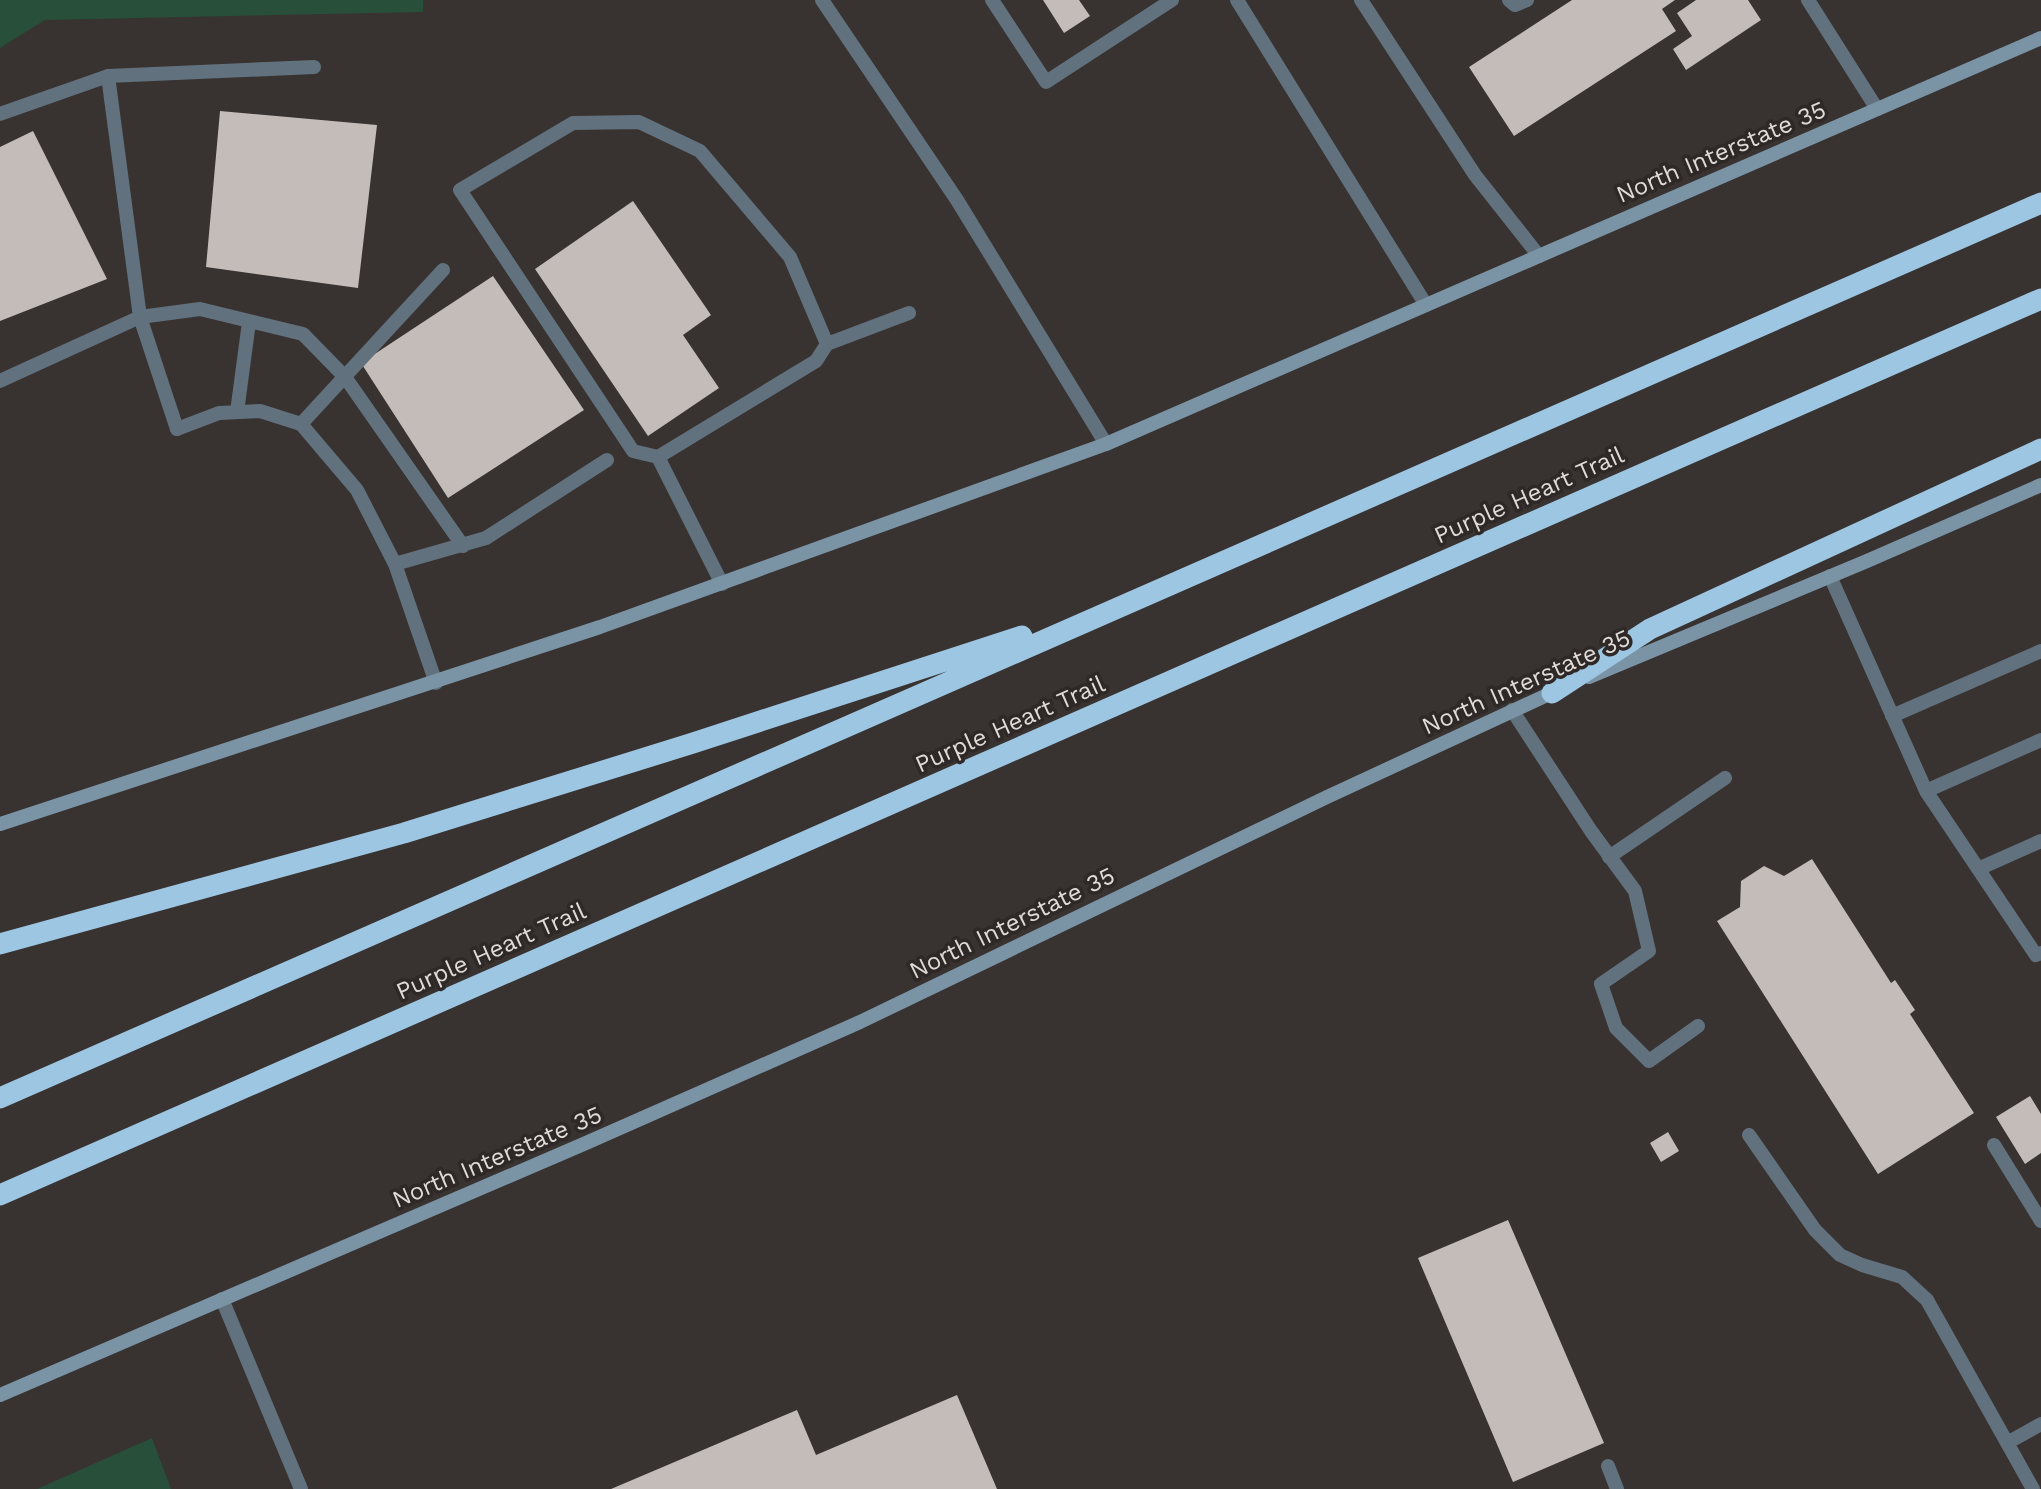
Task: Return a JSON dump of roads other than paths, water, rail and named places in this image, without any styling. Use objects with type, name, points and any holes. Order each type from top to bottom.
[{"type":"highway","points":[[0,1098],[2041,203]]},
{"type":"highway","name":"Purple Heart Trail","points":[[0,1195],[2041,299]]},
{"type":"highway","points":[[1552,693],[1650,629],[2041,449]]},
{"type":"highway","points":[[0,944],[404,833],[680,747],[1138,598]]},
{"type":"main road","name":"North Interstate 35","points":[[0,824],[436,682],[722,584],[1106,444],[2041,38]]},
{"type":"main road","name":"North Interstate 35","points":[[0,1395],[860,1022],[1513,710],[2041,485]]},
{"type":"street","points":[[822,0],[957,200],[1106,444]]},
{"type":"street","points":[[992,0],[1046,82],[1172,0]]},
{"type":"street","points":[[1237,0],[1426,305]]},
{"type":"street","points":[[1361,0],[1475,175],[1539,256]]},
{"type":"street","points":[[1509,0],[1515,5],[1527,0]]},
{"type":"street","points":[[1808,0],[1877,110]]},
{"type":"street","points":[[0,114],[108,76],[314,67]]},
{"type":"street","points":[[108,76],[140,317],[177,429],[219,413],[260,411],[301,424],[357,490],[395,564],[436,682]]},
{"type":"street","points":[[827,344],[790,257],[701,151],[639,122],[573,123],[460,190],[633,451],[658,457],[816,361],[827,344],[909,313]]},
{"type":"street","points":[[301,424],[443,270]]},
{"type":"street","points":[[0,382],[140,317],[200,309],[303,334],[345,377],[463,545]]},
{"type":"street","points":[[237,412],[249,322]]},
{"type":"street","points":[[658,457],[722,584]]},
{"type":"street","points":[[395,564],[486,538],[607,460]]},
{"type":"street","points":[[1830,576],[1926,791],[2039,956]]},
{"type":"street","points":[[1892,716],[2041,651]]},
{"type":"street","points":[[1513,710],[1609,857],[1635,891],[1649,950],[1601,984],[1616,1028],[1649,1061],[1698,1026]]},
{"type":"street","points":[[1926,791],[2041,740]]},
{"type":"street","points":[[1609,857],[1725,778]]},
{"type":"street","points":[[1978,869],[2041,841]]},
{"type":"street","points":[[1749,1135],[1815,1230],[1840,1255],[1902,1277],[1927,1300],[2032,1489]]},
{"type":"street","points":[[1994,1145],[2041,1221]]},
{"type":"street","points":[[222,1299],[301,1489]]},
{"type":"street","points":[[2007,1443],[2041,1424]]},
{"type":"street","points":[[1608,1466],[1617,1489]]}]
